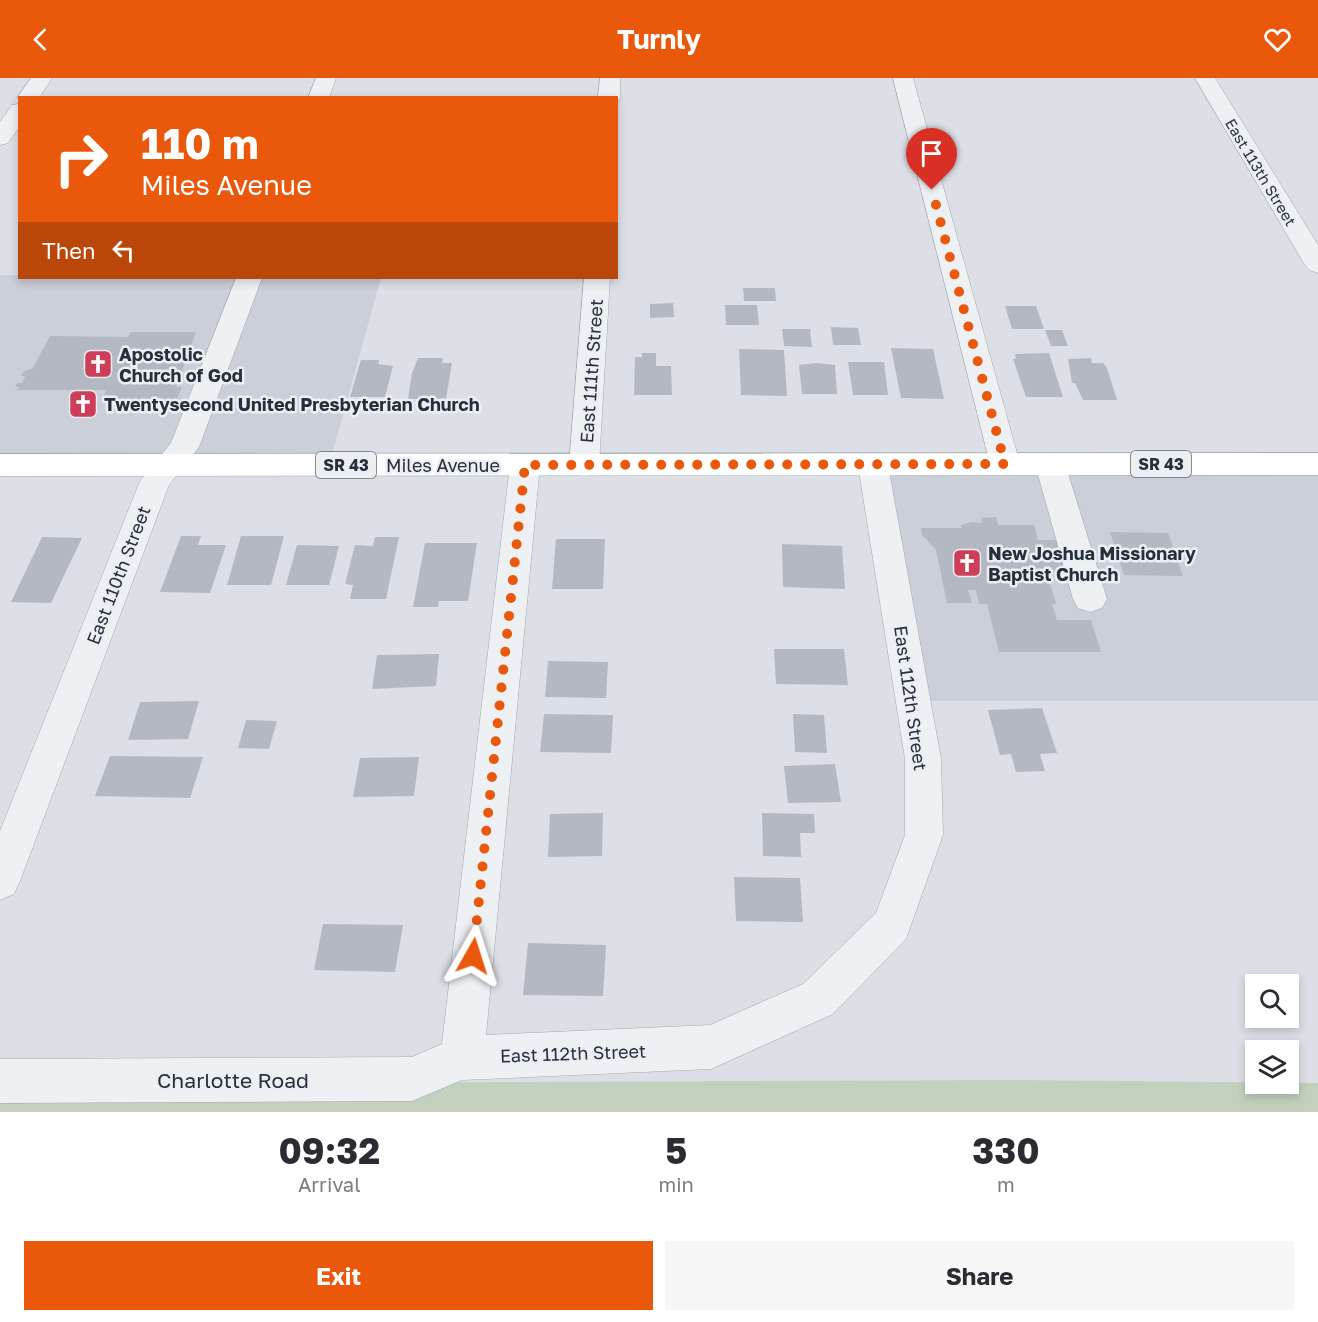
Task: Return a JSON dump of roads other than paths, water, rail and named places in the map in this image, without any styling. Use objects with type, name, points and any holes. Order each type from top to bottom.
[{"type":"main road","name":"Miles Avenue","points":[[0,465],[1318,464]]},
{"type":"street","points":[[29,96],[42,78]]},
{"type":"street","points":[[319,96],[326,78]]},
{"type":"street","points":[[609,96],[610,78]]},
{"type":"street","points":[[903,78],[1005,464]]},
{"type":"street","name":"East 113th Street","points":[[1205,78],[1318,265]]},
{"type":"street","points":[[0,138],[18,113]]},
{"type":"street","name":"East 110th Street","points":[[0,881],[154,481],[184,447],[249,279]]},
{"type":"street","name":"East 111th Street","points":[[584,465],[597,279]]},
{"type":"street","points":[[1050,464],[1090,599]]},
{"type":"street","points":[[462,1058],[525,465]]},
{"type":"street","name":"East 112th Street","points":[[462,1058],[711,1047],[818,999],[892,925],[924,835],[922,759],[873,465]]},
{"type":"street","name":"Charlotte Road","points":[[0,1081],[412,1079],[462,1058]]},
{"type":"place","name":"Apostolic Church of God","points":[[98,364]]},
{"type":"place","name":"Twentysecond United Presbyterian Church","points":[[83,404]]},
{"type":"place","name":"New Joshua Missionary Baptist Church","points":[[967,563]]}]
